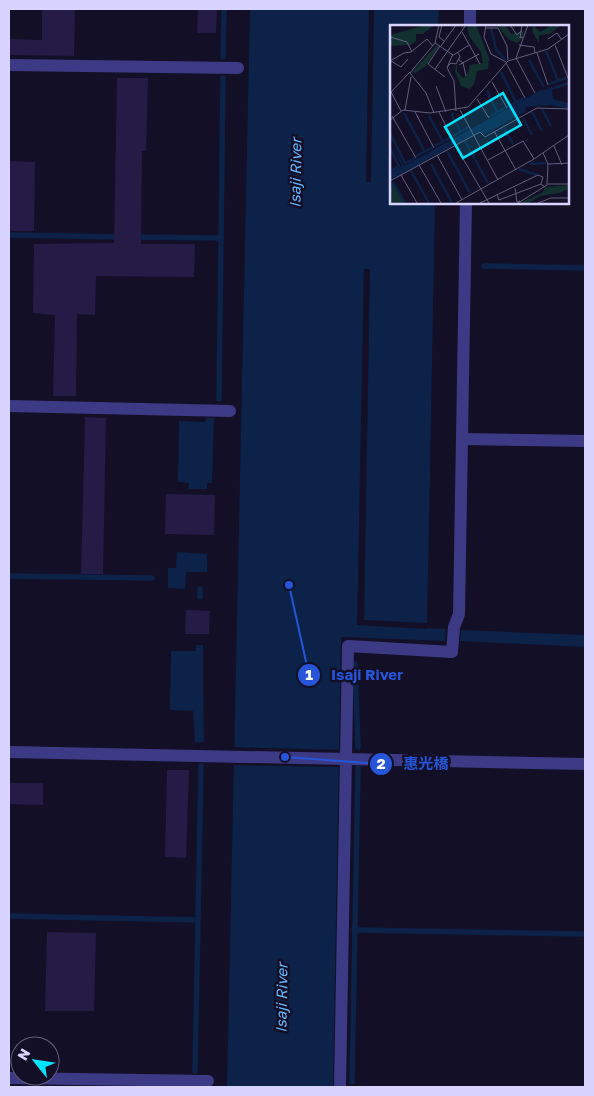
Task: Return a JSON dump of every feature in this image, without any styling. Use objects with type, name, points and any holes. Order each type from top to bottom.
[{"type":"street","points":[[470,9],[470,25]]},
{"type":"street","points":[[9,65],[238,68]]},
{"type":"street","points":[[340,1087],[343,759],[348,646],[452,652],[454,627],[459,614],[466,204]]},
{"type":"street","points":[[9,406],[230,410]]},
{"type":"street","points":[[462,439],[585,441]]},
{"type":"street","points":[[9,752],[585,764]]},
{"type":"street","points":[[9,1078],[208,1082]]},
{"type":"water","points":[[250,9],[439,9],[438,25],[390,25],[390,204],[435,204],[427,628],[446,629],[445,641],[341,637],[333,1087],[227,1087]]},
{"type":"water","points":[[206,418],[214,418],[212,483],[207,483],[207,489],[188,489],[189,483],[178,482],[179,421],[205,422]]},
{"type":"water","points":[[177,552],[207,554],[207,572],[186,572],[185,589],[168,588],[168,568],[176,568]]},
{"type":"water","points":[[461,630],[585,635],[585,647],[460,641]]},
{"type":"water","points":[[196,645],[203,645],[204,742],[195,742],[193,711],[170,710],[171,651],[196,651]]},
{"type":"pier","points":[[369,9],[374,9],[371,182],[366,182]]},
{"type":"pier","points":[[364,269],[370,269],[364,620],[427,623],[427,629],[357,625]]},
{"type":"pier","points":[[231,747],[341,750],[341,767],[230,765]]},
{"type":"building","points":[[42,9],[75,9],[74,56],[10,55],[10,39],[42,40]]},
{"type":"building","points":[[198,9],[217,9],[216,33],[197,33]]},
{"type":"building","points":[[117,78],[148,78],[146,151],[142,151],[141,244],[195,244],[194,277],[96,276],[95,315],[77,314],[76,396],[53,396],[55,315],[33,313],[34,244],[114,243]]},
{"type":"building","points":[[9,161],[35,162],[34,231],[9,231]]},
{"type":"building","points":[[85,417],[106,418],[103,574],[81,574]]},
{"type":"building","points":[[166,494],[215,495],[214,535],[165,534]]},
{"type":"building","points":[[186,610],[210,611],[209,634],[185,634]]},
{"type":"building","points":[[167,770],[189,770],[186,858],[165,857]]},
{"type":"building","points":[[9,783],[43,783],[43,805],[9,804]]},
{"type":"building","points":[[47,932],[96,933],[94,1011],[45,1011]]},
{"type":"waterway","points":[[223,57],[224,9]]},
{"type":"waterway","points":[[219,399],[223,78]]},
{"type":"waterway","points":[[9,235],[122,237]]},
{"type":"waterway","points":[[133,237],[221,238]]},
{"type":"waterway","points":[[484,266],[585,268]]},
{"type":"waterway","points":[[9,576],[152,578]]},
{"type":"waterway","points":[[200,589],[200,597]]},
{"type":"waterway","points":[[355,664],[358,747]]},
{"type":"waterway","points":[[195,1071],[201,766]]},
{"type":"waterway","points":[[352,1082],[358,768]]},
{"type":"waterway","points":[[9,916],[198,920]]},
{"type":"waterway","points":[[354,930],[585,934]]},
{"type":"place","name":"Isaji River","points":[[289,585]]},
{"type":"place","name":"惠光橋","points":[[285,757]]}]
